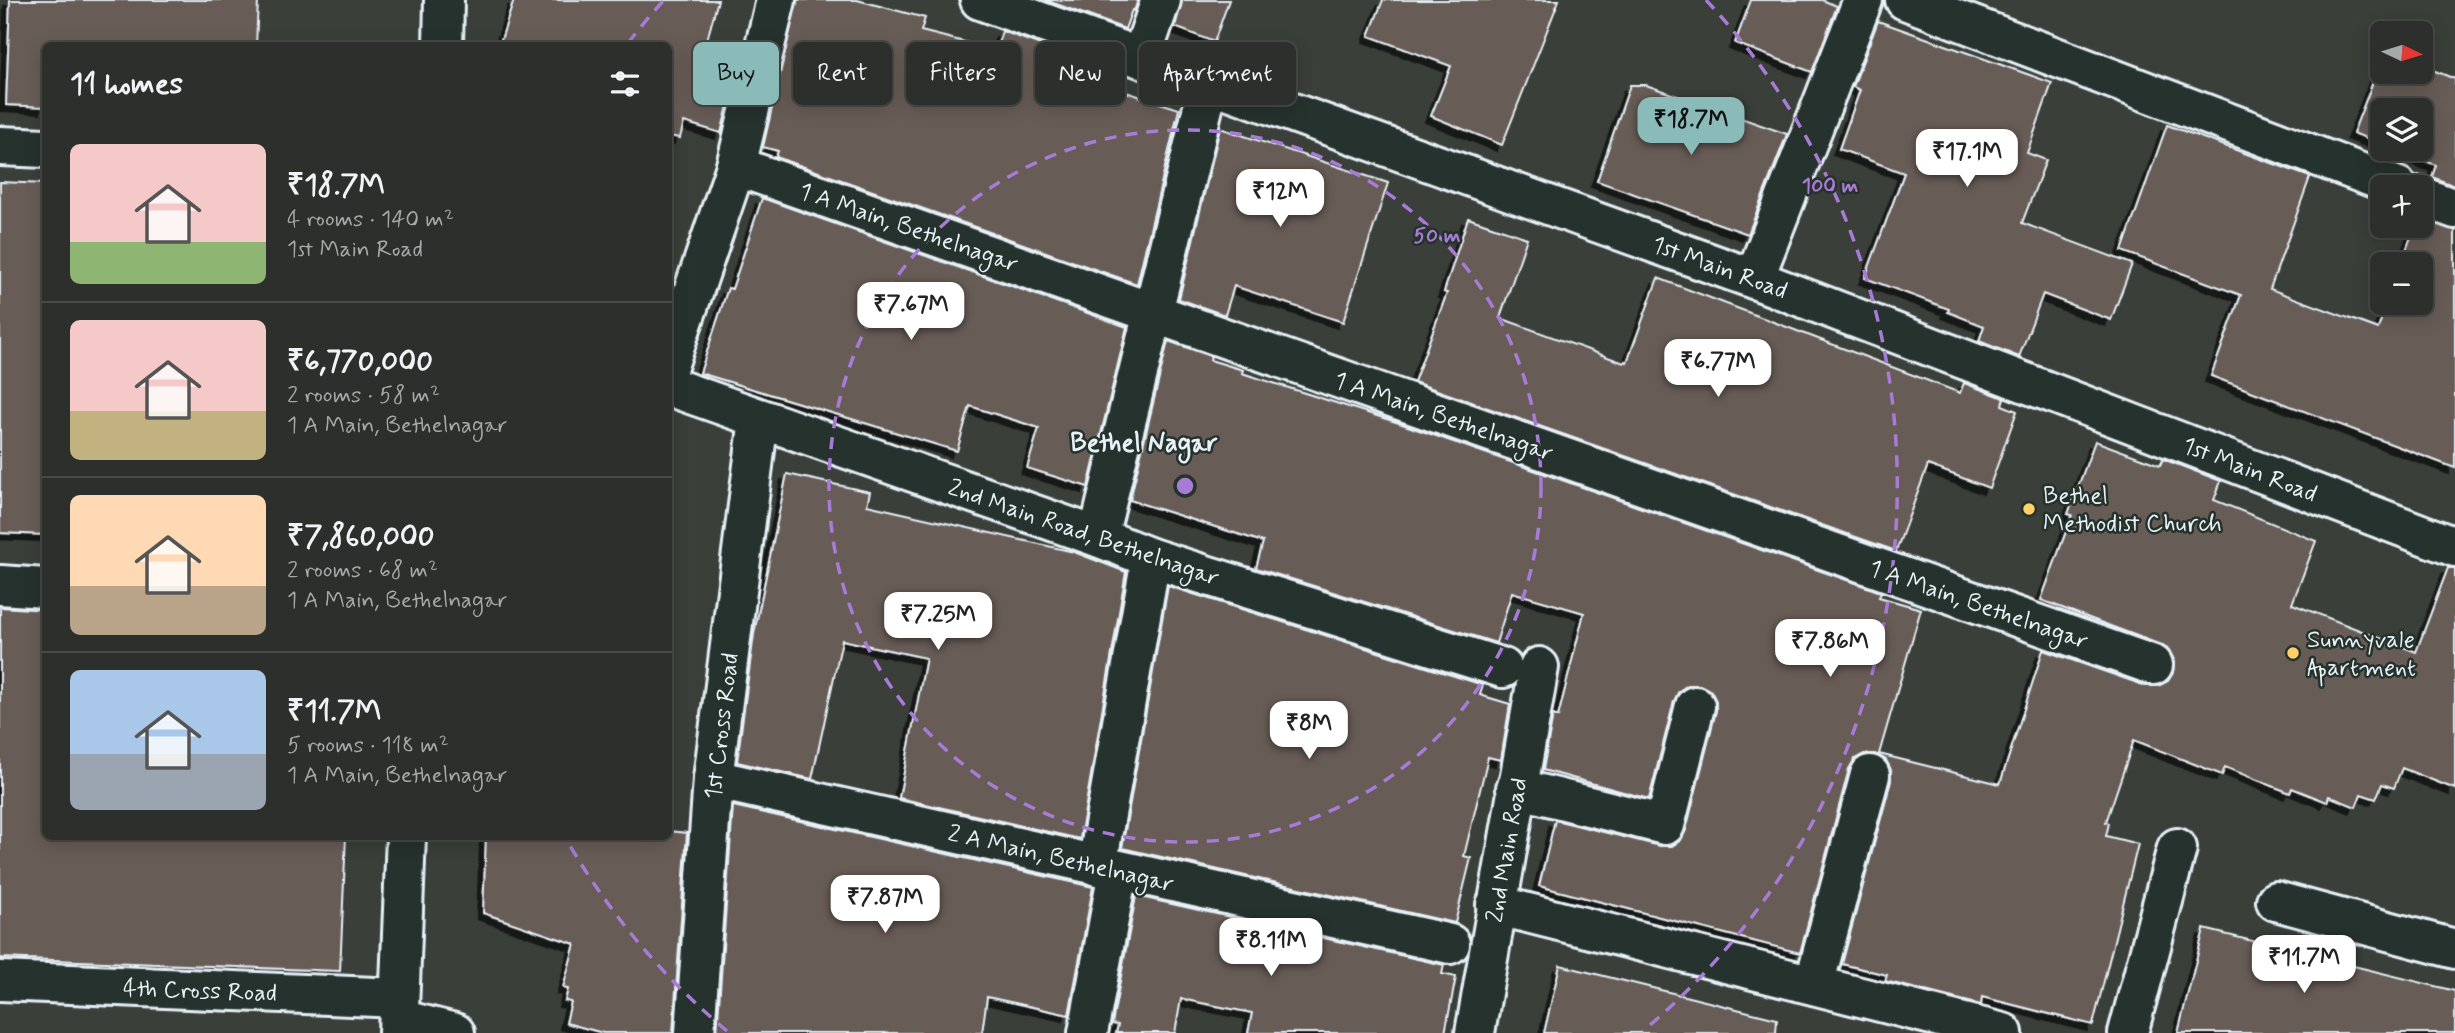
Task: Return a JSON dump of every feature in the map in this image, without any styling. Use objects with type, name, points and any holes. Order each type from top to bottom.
[{"type":"street","points":[[443,42],[444,0]]},
{"type":"street","points":[[672,354],[736,166],[776,0]]},
{"type":"street","name":"1st Main Road","points":[[980,0],[1139,57]]},
{"type":"street","points":[[1147,42],[1161,0]]},
{"type":"street","points":[[1754,279],[1863,0]]},
{"type":"street","points":[[1905,0],[2370,176]]},
{"type":"street","points":[[1098,537],[1204,105]]},
{"type":"street","name":"1st Main Road","points":[[1270,105],[1754,279],[2455,547]]},
{"type":"street","points":[[0,146],[42,148]]},
{"type":"street","name":"1 A Main, Bethelnagar","points":[[736,166],[2152,665]]},
{"type":"street","points":[[2433,201],[2455,209]]},
{"type":"street","name":"2nd Main Road, Bethelnagar","points":[[672,387],[1151,558],[1521,668]]},
{"type":"street","name":"1st Cross Road","points":[[695,1033],[713,779],[759,419]]},
{"type":"street","points":[[1088,1033],[1151,558]]},
{"type":"street","points":[[0,586],[42,588]]},
{"type":"street","name":"2nd Main Road","points":[[1475,1033],[1517,788],[1521,668]]},
{"type":"street","points":[[1517,788],[1665,825],[1695,706]]},
{"type":"street","points":[[1814,985],[1870,775]]},
{"type":"street","name":"2 A Main, Bethelnagar","points":[[713,779],[1450,944]]},
{"type":"street","points":[[399,1017],[406,840]]},
{"type":"street","points":[[2128,1033],[2177,848]]},
{"type":"street","points":[[2276,901],[2455,949]]},
{"type":"street","points":[[1496,905],[2003,1033]]},
{"type":"street","name":"4th Cross Road","points":[[0,981],[399,1017],[455,1033]]},
{"type":"building","points":[[10,0],[258,0],[256,42],[42,42],[42,107],[6,105]]},
{"type":"building","points":[[514,0],[718,0],[706,42],[693,42],[693,105],[728,105],[721,133],[684,122],[680,138],[672,137],[672,42],[500,42]]},
{"type":"building","points":[[797,0],[857,0],[925,18],[921,31],[964,42],[906,42],[906,105],[1021,105],[1021,42],[999,42],[1002,31],[1035,43],[1035,105],[1125,105],[1125,92],[1139,96],[1139,105],[1166,105],[1179,109],[1137,284],[776,157],[778,151],[763,147],[773,105],[779,105],[779,78]]},
{"type":"building","points":[[1045,0],[1138,0],[1125,29]]},
{"type":"building","points":[[1182,0],[1229,0],[1214,42],[1175,27]]},
{"type":"building","points":[[1383,0],[1559,0],[1502,145],[1431,116],[1451,66],[1369,36]]},
{"type":"building","points":[[1751,0],[1822,0],[1837,6],[1812,72],[1735,43]]},
{"type":"building","points":[[1878,21],[2052,83],[2027,153],[2046,160],[2022,223],[2132,264],[2111,320],[2043,294],[2019,357],[1979,341],[1984,326],[1948,312],[1949,309],[1865,278],[1904,173],[1839,149],[1860,90],[1853,87]]},
{"type":"building","points":[[2433,70],[2455,79],[2455,186],[2433,177],[2436,165],[2426,161],[2433,161],[2433,98],[2370,98],[2370,139],[2353,133],[2372,84],[2433,84]]},
{"type":"building","points":[[1630,85],[1646,85],[1787,134],[1748,234],[1597,181]]},
{"type":"building","points":[[2167,125],[2310,177],[2270,289],[2378,329],[2383,315],[2433,315],[2433,252],[2405,252],[2411,238],[2433,238],[2433,223],[2455,230],[2455,468],[2211,376],[2241,295],[2122,251]]},
{"type":"building","points":[[1220,128],[1388,183],[1343,322],[1234,286],[1225,315],[1179,299]]},
{"type":"building","points":[[0,182],[42,184],[42,535],[0,533]]},
{"type":"building","points":[[762,198],[1127,327],[1088,487],[1027,468],[1039,428],[970,406],[957,451],[700,373],[728,288],[732,289]]},
{"type":"building","points":[[1468,218],[1527,238],[1500,318],[1624,363],[1627,362],[1658,278],[1960,393],[1964,383],[2004,398],[2002,405],[2017,411],[1989,488],[1928,465],[1896,551],[1414,382],[1447,293],[1444,292]]},
{"type":"building","points":[[1168,341],[1211,356],[1210,360],[1243,370],[1242,373],[1399,423],[1881,592],[1879,597],[1921,609],[1879,754],[2000,784],[2043,650],[2146,686],[2158,686],[2168,681],[2173,673],[2174,660],[2169,650],[2161,645],[2041,600],[2095,441],[2160,465],[2163,459],[2221,481],[2214,500],[2316,541],[2292,604],[2416,652],[2448,568],[2455,568],[2455,789],[2402,768],[2394,788],[2382,784],[2376,799],[2361,794],[2356,807],[2329,796],[2327,802],[2292,788],[2290,793],[2225,767],[2222,775],[2134,740],[2106,822],[2109,823],[2106,836],[2138,844],[2093,1025],[1982,997],[1981,1005],[1885,981],[1887,975],[1842,964],[1891,781],[1891,770],[1886,760],[1875,754],[1864,754],[1855,759],[1849,769],[1800,953],[1539,886],[1555,820],[1660,846],[1672,846],[1681,840],[1686,830],[1716,711],[1716,701],[1711,691],[1700,685],[1688,685],[1679,691],[1674,701],[1649,799],[1543,770],[1553,715],[1558,717],[1584,613],[1512,592],[1496,643],[1256,568],[1263,542],[1130,500]]},
{"type":"building","points":[[787,474],[870,492],[867,505],[1074,552],[1126,572],[1080,839],[899,798],[926,658],[842,640],[812,779],[737,762],[754,634]]},
{"type":"building","points":[[1168,586],[1483,685],[1480,695],[1510,704],[1501,760],[1488,757],[1464,856],[1471,858],[1455,923],[1122,848]]},
{"type":"building","points":[[0,607],[42,610],[42,840],[346,840],[340,971],[0,958]]},
{"type":"building","points":[[733,806],[1093,887],[1069,1015],[987,997],[982,1033],[717,1033]]},
{"type":"building","points":[[672,831],[687,833],[673,1033],[603,1033],[566,1023],[571,1002],[565,1001],[568,989],[563,988],[575,944],[483,913],[486,840],[672,840]]},
{"type":"building","points":[[1136,896],[1444,965],[1442,974],[1456,977],[1445,1033],[1248,1033],[1252,1013],[1181,999],[1175,1033],[1116,1033],[1118,1025],[1112,1024]]},
{"type":"building","points":[[2204,929],[2455,991],[2455,1033],[2178,1033]]},
{"type":"building","points":[[1560,965],[1777,1019],[1776,1033],[1544,1033]]},
{"type":"place","name":"Bethel Methodist Church","points":[[2029,509]]},
{"type":"place","name":"Sunnyvale Apartment","points":[[2293,653]]},
{"type":"district","name":"Bethel Nagar","points":[[1144,442]]}]
